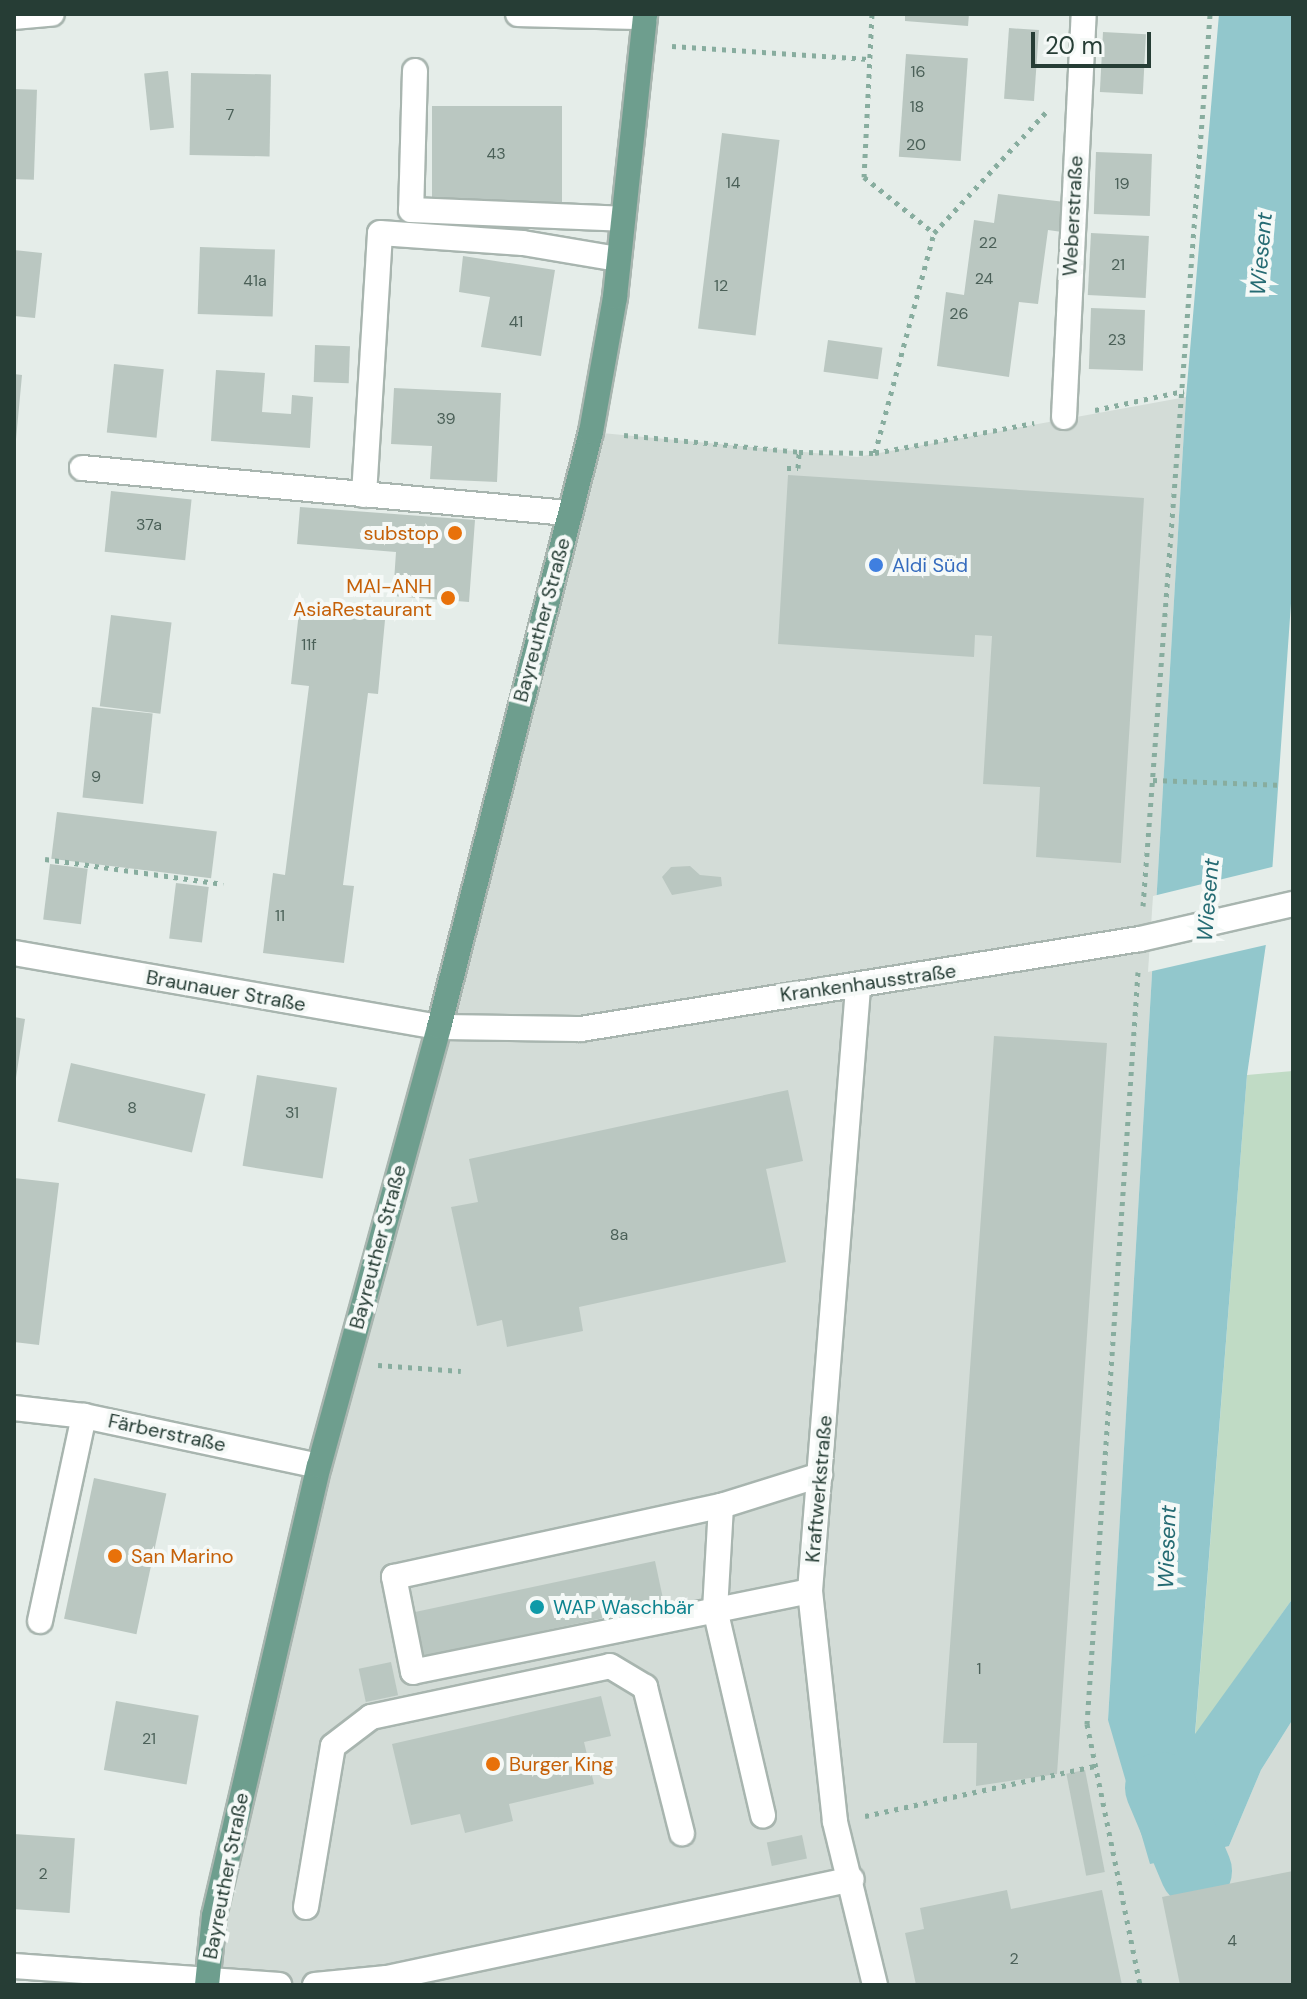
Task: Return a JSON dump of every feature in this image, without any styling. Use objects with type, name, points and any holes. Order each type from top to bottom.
[{"type":"main road","name":"Bayreuther Straße","points":[[207,1982],[214,1916],[319,1466],[439,1027],[591,432],[618,259],[645,16]]},
{"type":"street","points":[[14,17],[52,14]]},
{"type":"street","points":[[518,14],[645,16]]},
{"type":"street","name":"Weberstraße","points":[[1064,417],[1084,14]]},
{"type":"street","points":[[415,71],[411,210],[622,219]]},
{"type":"street","points":[[364,495],[380,233],[496,240],[618,259]]},
{"type":"street","name":"Bayreuther Straße","points":[[82,468],[570,513]]},
{"type":"street","name":"Krankenhausstraße","points":[[439,1027],[581,1029],[858,988],[1144,938],[1289,905]]},
{"type":"street","name":"Braunauer Straße","points":[[14,953],[439,1027]]},
{"type":"street","name":"Kraftwerkstraße","points":[[858,988],[810,1591],[835,1822],[852,1879],[875,1985]]},
{"type":"street","name":"Färberstraße","points":[[14,1408],[84,1416],[319,1466]]},
{"type":"street","points":[[40,1621],[84,1416]]},
{"type":"street","points":[[810,1591],[413,1672],[394,1577],[721,1506],[820,1475]]},
{"type":"street","points":[[721,1506],[715,1609],[763,1816]]},
{"type":"street","points":[[306,1907],[333,1746],[371,1717],[610,1666],[645,1687],[682,1833]]},
{"type":"street","points":[[315,1985],[387,1978],[852,1879]]},
{"type":"street","points":[[14,1966],[279,1985]]},
{"type":"path","points":[[872,14],[864,177],[934,233]]},
{"type":"path","points":[[1140,1985],[1087,1724],[1210,14]]},
{"type":"path","points":[[643,44],[869,59]]},
{"type":"path","points":[[875,453],[934,233],[1080,76]]},
{"type":"path","points":[[591,432],[799,452],[875,453],[1184,391]]},
{"type":"path","points":[[787,468],[798,468],[799,452]]},
{"type":"path","points":[[1153,780],[1283,785]]},
{"type":"path","points":[[45,859],[223,884]]},
{"type":"path","points":[[346,1362],[461,1371]]},
{"type":"path","points":[[835,1822],[1095,1766]]},
{"type":"shaded area","points":[[1186,397],[1108,1720],[1229,1846],[1261,1770],[1293,1719],[1293,1985],[200,1985],[591,432],[857,457]]},
{"type":"green space","points":[[1293,1071],[1293,1598],[1195,1736],[1247,1075]]},
{"type":"water","points":[[1219,14],[1293,14],[1293,575],[1268,930],[1247,1075],[1195,1734],[1293,1598],[1293,1719],[1261,1770],[1229,1846],[1150,1864],[1108,1720],[1186,397]]},
{"type":"pier","points":[[1276,866],[1270,944],[1148,972],[1153,896]]},
{"type":"building","points":[[905,14],[969,14],[968,26],[905,21]]},
{"type":"building","points":[[1009,28],[1039,30],[1034,101],[1004,99]]},
{"type":"building","points":[[1103,32],[1146,34],[1143,94],[1100,92]]},
{"type":"building","points":[[906,54],[968,58],[961,161],[899,157]]},
{"type":"building","points":[[168,71],[174,128],[150,130],[144,74]]},
{"type":"building","points":[[191,73],[271,74],[270,156],[190,155]]},
{"type":"building","points":[[14,89],[37,90],[34,180],[14,179]]},
{"type":"building","points":[[432,106],[562,106],[562,202],[432,202]]},
{"type":"building","points":[[722,133],[780,140],[756,336],[698,329]]},
{"type":"building","points":[[1096,152],[1152,154],[1150,216],[1094,214]]},
{"type":"building","points":[[998,194],[1065,202],[1062,232],[1048,230],[1038,304],[1019,302],[1009,377],[937,366],[946,292],[964,295],[974,220],[994,223]]},
{"type":"building","points":[[1091,233],[1149,236],[1146,298],[1088,295]]},
{"type":"building","points":[[200,247],[275,250],[273,317],[198,314]]},
{"type":"building","points":[[14,250],[42,253],[35,318],[14,316]]},
{"type":"building","points":[[463,256],[555,270],[541,356],[481,347],[490,297],[459,292]]},
{"type":"building","points":[[1091,308],[1145,310],[1143,371],[1089,369]]},
{"type":"building","points":[[828,340],[882,348],[878,379],[824,372]]},
{"type":"building","points":[[315,345],[350,346],[349,383],[314,382]]},
{"type":"building","points":[[114,364],[164,369],[157,438],[107,433]]},
{"type":"building","points":[[216,370],[265,373],[262,412],[291,414],[292,395],[313,397],[310,448],[211,441]]},
{"type":"building","points":[[14,374],[22,375],[16,439],[14,439]]},
{"type":"building","points":[[394,388],[501,393],[497,482],[430,479],[432,446],[391,444]]},
{"type":"building","points":[[788,475],[1144,498],[1121,863],[1036,857],[1040,787],[983,784],[992,636],[975,635],[974,657],[778,644]]},
{"type":"building","points":[[111,491],[192,499],[185,560],[105,552]]},
{"type":"building","points":[[300,507],[475,520],[469,602],[393,596],[396,552],[297,544]]},
{"type":"building","points":[[299,612],[385,620],[378,694],[368,693],[343,885],[354,886],[344,963],[263,953],[273,873],[285,875],[309,686],[291,684]]},
{"type":"building","points":[[111,615],[172,622],[160,714],[100,706]]},
{"type":"building","points":[[92,707],[153,713],[143,804],[82,798]]},
{"type":"building","points":[[57,812],[217,832],[211,878],[51,859]]},
{"type":"building","points":[[50,864],[88,869],[81,924],[43,920]]},
{"type":"building","points":[[690,866],[700,875],[721,877],[722,886],[672,895],[662,877],[671,867]]},
{"type":"building","points":[[176,883],[209,887],[202,943],[169,939]]},
{"type":"building","points":[[14,1017],[25,1019],[16,1078],[14,1078]]},
{"type":"building","points":[[994,1036],[1107,1043],[1057,1774],[976,1786],[977,1743],[943,1743]]},
{"type":"building","points":[[71,1063],[205,1094],[192,1153],[58,1121]]},
{"type":"building","points":[[257,1075],[337,1088],[323,1179],[243,1166]]},
{"type":"building","points":[[788,1090],[803,1161],[766,1169],[786,1262],[579,1307],[583,1331],[507,1347],[502,1320],[477,1326],[451,1207],[478,1202],[469,1159]]},
{"type":"building","points":[[14,1178],[59,1183],[39,1345],[14,1342]]},
{"type":"building","name":"San Marino","points":[[94,1478],[166,1493],[136,1634],[64,1619]]},
{"type":"building","name":"WAP Waschbär","points":[[655,1561],[664,1605],[420,1657],[410,1613]]},
{"type":"building","points":[[391,1662],[398,1695],[366,1702],[359,1669]]},
{"type":"building","name":"Burger King","points":[[601,1696],[611,1736],[584,1742],[594,1784],[509,1804],[513,1821],[465,1833],[460,1814],[411,1825],[392,1744]]},
{"type":"building","points":[[116,1701],[199,1716],[187,1785],[104,1770]]},
{"type":"building","points":[[1085,1770],[1105,1872],[1086,1876],[1066,1774]]},
{"type":"building","points":[[14,1834],[75,1838],[70,1913],[14,1909]]},
{"type":"building","points":[[802,1835],[807,1858],[772,1866],[767,1842]]},
{"type":"building","points":[[1293,1871],[1293,1985],[1180,1985],[1162,1897]]},
{"type":"building","points":[[1007,1890],[1011,1909],[1102,1890],[1122,1985],[916,1985],[905,1933],[924,1929],[920,1908]]},
{"type":"waterway","name":"Wiesent","points":[[1161,1788],[1196,1871]]},
{"type":"place","name":"substop","points":[[455,533]]},
{"type":"place","name":"Aldi Süd","points":[[876,565]]},
{"type":"place","name":"MAI-ANH AsiaRestaurant","points":[[448,598]]},
{"type":"place","name":"San Marino","points":[[115,1556]]},
{"type":"place","name":"WAP Waschbär","points":[[537,1607]]},
{"type":"place","name":"Burger King","points":[[493,1764]]}]
